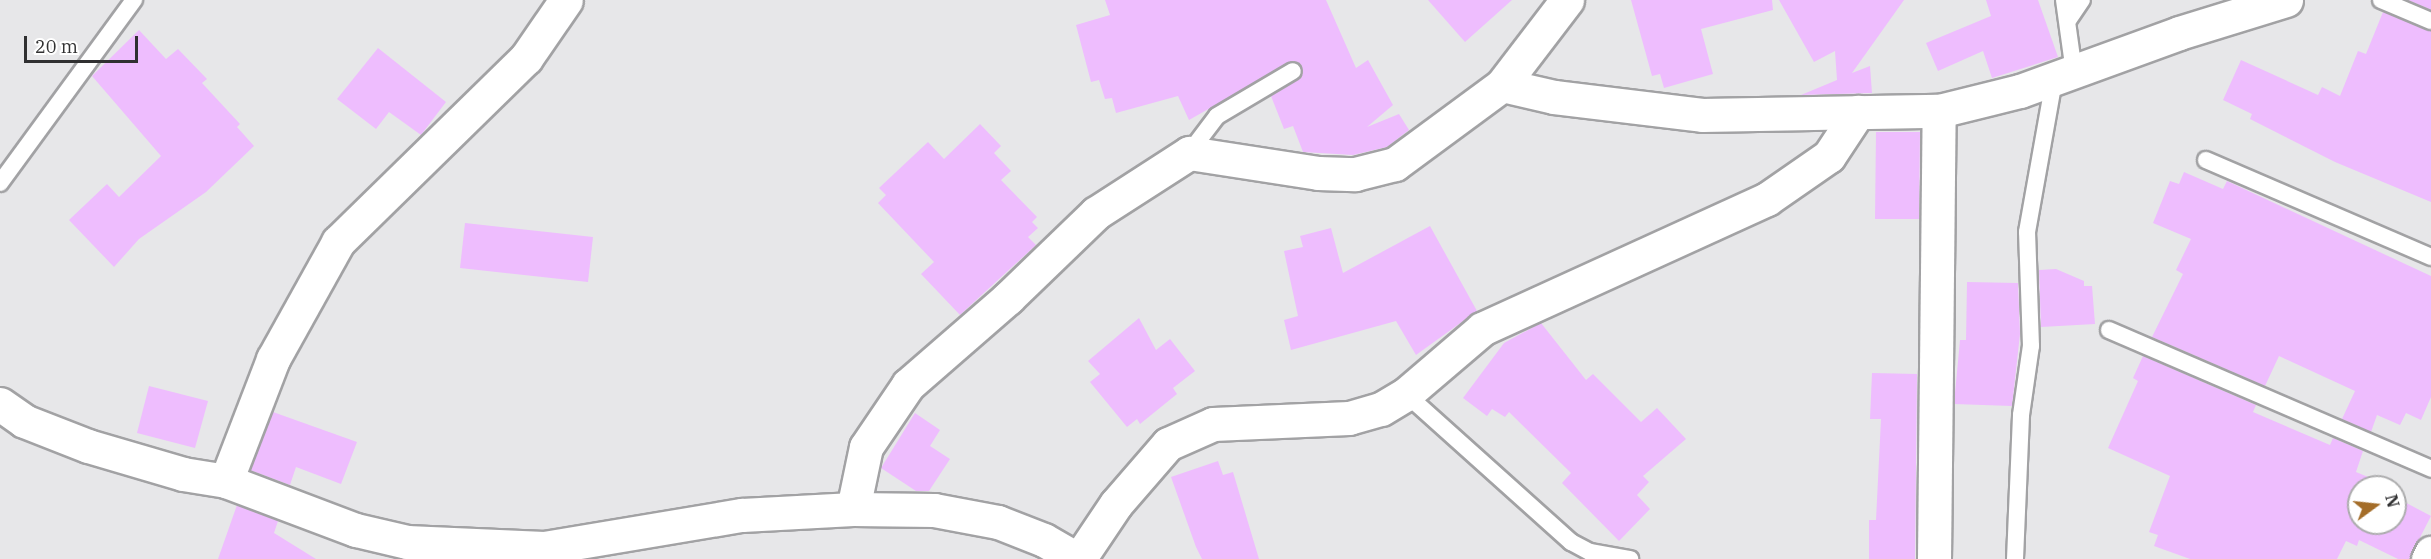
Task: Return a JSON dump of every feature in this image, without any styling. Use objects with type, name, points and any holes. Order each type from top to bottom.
[{"type":"street","points":[[226,481],[273,359],[338,242],[526,58],[566,0]]},
{"type":"street","points":[[853,509],[866,447],[908,385],[1008,298],[1096,213],[1189,153],[1307,171],[1355,174],[1395,165],[1502,85],[1567,0]]},
{"type":"street","points":[[1502,85],[1554,97],[1702,115],[1939,111],[2064,76],[2179,33],[2286,0]]},
{"type":"street","points":[[1934,559],[1939,111]]},
{"type":"street","points":[[0,404],[24,421],[88,446],[183,474],[226,481],[416,550],[544,548],[742,515],[853,509],[934,510],[998,522],[1044,540],[1078,559],[1148,465],[1168,444],[1192,432],[1237,421],[1349,418],[1381,409],[1406,394],[1482,329],[1767,199],[1829,156],[1858,112]]},
{"type":"street","points":[[2428,559],[2431,553]]},
{"type":"lane","points":[[0,183],[134,0]]},
{"type":"lane","points":[[2015,559],[2021,415],[2031,346],[2027,232],[2064,76],[2069,19],[2064,0]]},
{"type":"lane","points":[[2069,19],[2082,0]]},
{"type":"lane","points":[[2381,0],[2431,21]]},
{"type":"lane","points":[[1189,153],[1217,117],[1293,71]]},
{"type":"lane","points":[[2206,160],[2431,257]]},
{"type":"lane","points":[[2109,330],[2431,468]]},
{"type":"lane","points":[[1406,394],[1571,542],[1590,552],[1630,559]]},
{"type":"building","points":[[1105,0],[1326,0],[1356,68],[1368,60],[1393,105],[1367,127],[1399,114],[1409,130],[1387,147],[1353,155],[1303,152],[1293,126],[1284,129],[1271,96],[1302,77],[1302,66],[1293,61],[1189,120],[1178,96],[1116,113],[1112,98],[1105,99],[1099,80],[1091,82],[1076,25],[1110,15]]},
{"type":"building","points":[[1428,0],[1512,0],[1465,42]]},
{"type":"building","points":[[1631,0],[1772,0],[1773,10],[1701,29],[1713,74],[1664,88],[1660,74],[1652,76]]},
{"type":"building","points":[[1779,0],[1904,0],[1852,73],[1870,66],[1872,93],[1801,95],[1837,80],[1835,51],[1814,62]]},
{"type":"building","points":[[1986,0],[2038,0],[2058,57],[1992,78],[1983,51],[1938,71],[1926,43],[1991,16]]},
{"type":"building","points":[[2408,0],[2431,0],[2431,10]]},
{"type":"building","points":[[2383,12],[2431,31],[2431,202],[2335,162],[2250,119],[2252,114],[2223,100],[2241,60],[2318,95],[2322,87],[2340,96],[2358,51],[2366,54]]},
{"type":"building","points":[[139,30],[166,59],[178,49],[207,79],[202,83],[240,124],[237,127],[254,146],[206,192],[139,239],[114,267],[69,220],[107,184],[119,197],[161,156],[92,76]]},
{"type":"building","points":[[378,48],[446,102],[421,135],[389,112],[376,129],[337,99]]},
{"type":"building","points":[[980,124],[1001,146],[994,153],[1011,171],[1001,180],[1037,217],[1032,222],[1038,228],[1028,237],[1036,245],[960,315],[921,274],[934,262],[878,203],[886,195],[879,188],[928,142],[944,159]]},
{"type":"building","points":[[1876,132],[1920,132],[1919,219],[1875,219]]},
{"type":"building","points":[[2184,172],[2223,189],[2227,181],[2431,276],[2431,397],[2421,420],[2406,413],[2400,425],[2377,415],[2371,432],[2342,419],[2355,391],[2279,356],[2265,386],[2152,337],[2183,274],[2176,270],[2191,239],[2153,223],[2170,181],[2179,184]]},
{"type":"building","points":[[465,223],[593,237],[588,282],[460,268]]},
{"type":"building","points":[[1430,226],[1477,311],[1416,355],[1396,321],[1291,350],[1284,320],[1298,316],[1284,251],[1303,247],[1300,236],[1331,228],[1343,273]]},
{"type":"building","points":[[2056,269],[2084,281],[2084,286],[2092,286],[2095,324],[2041,327],[2039,270]]},
{"type":"building","points":[[1967,282],[2018,283],[2020,334],[2012,406],[1954,404],[1960,340],[1966,340]]},
{"type":"building","points":[[1139,318],[1156,350],[1170,339],[1195,371],[1173,388],[1177,394],[1140,424],[1137,419],[1127,427],[1090,382],[1100,374],[1088,361]]},
{"type":"building","points":[[1541,323],[1586,380],[1593,374],[1641,422],[1657,408],[1686,439],[1643,476],[1649,482],[1637,495],[1650,509],[1619,541],[1562,483],[1571,473],[1509,412],[1505,417],[1492,409],[1487,416],[1463,398],[1504,343]]},
{"type":"building","points":[[2143,356],[2256,405],[2253,412],[2330,445],[2333,438],[2363,451],[2356,472],[2363,475],[2347,475],[2347,535],[2407,535],[2407,503],[2431,516],[2409,559],[2398,559],[2359,540],[2357,546],[2346,541],[2337,559],[2190,559],[2154,546],[2158,535],[2149,532],[2170,476],[2108,448],[2138,381],[2133,378]]},
{"type":"building","points":[[1872,373],[1917,374],[1915,559],[1869,559],[1869,520],[1876,520],[1881,419],[1870,419]]},
{"type":"building","points":[[149,386],[208,401],[195,448],[137,433]]},
{"type":"building","points":[[273,412],[357,442],[341,484],[296,467],[290,485],[250,470]]},
{"type":"building","points":[[915,413],[940,430],[930,446],[950,459],[929,491],[916,491],[881,468]]},
{"type":"building","points":[[1218,461],[1223,475],[1233,472],[1259,559],[1202,559],[1196,547],[1171,477]]},
{"type":"building","points":[[237,505],[278,521],[274,533],[316,559],[218,559]]}]
